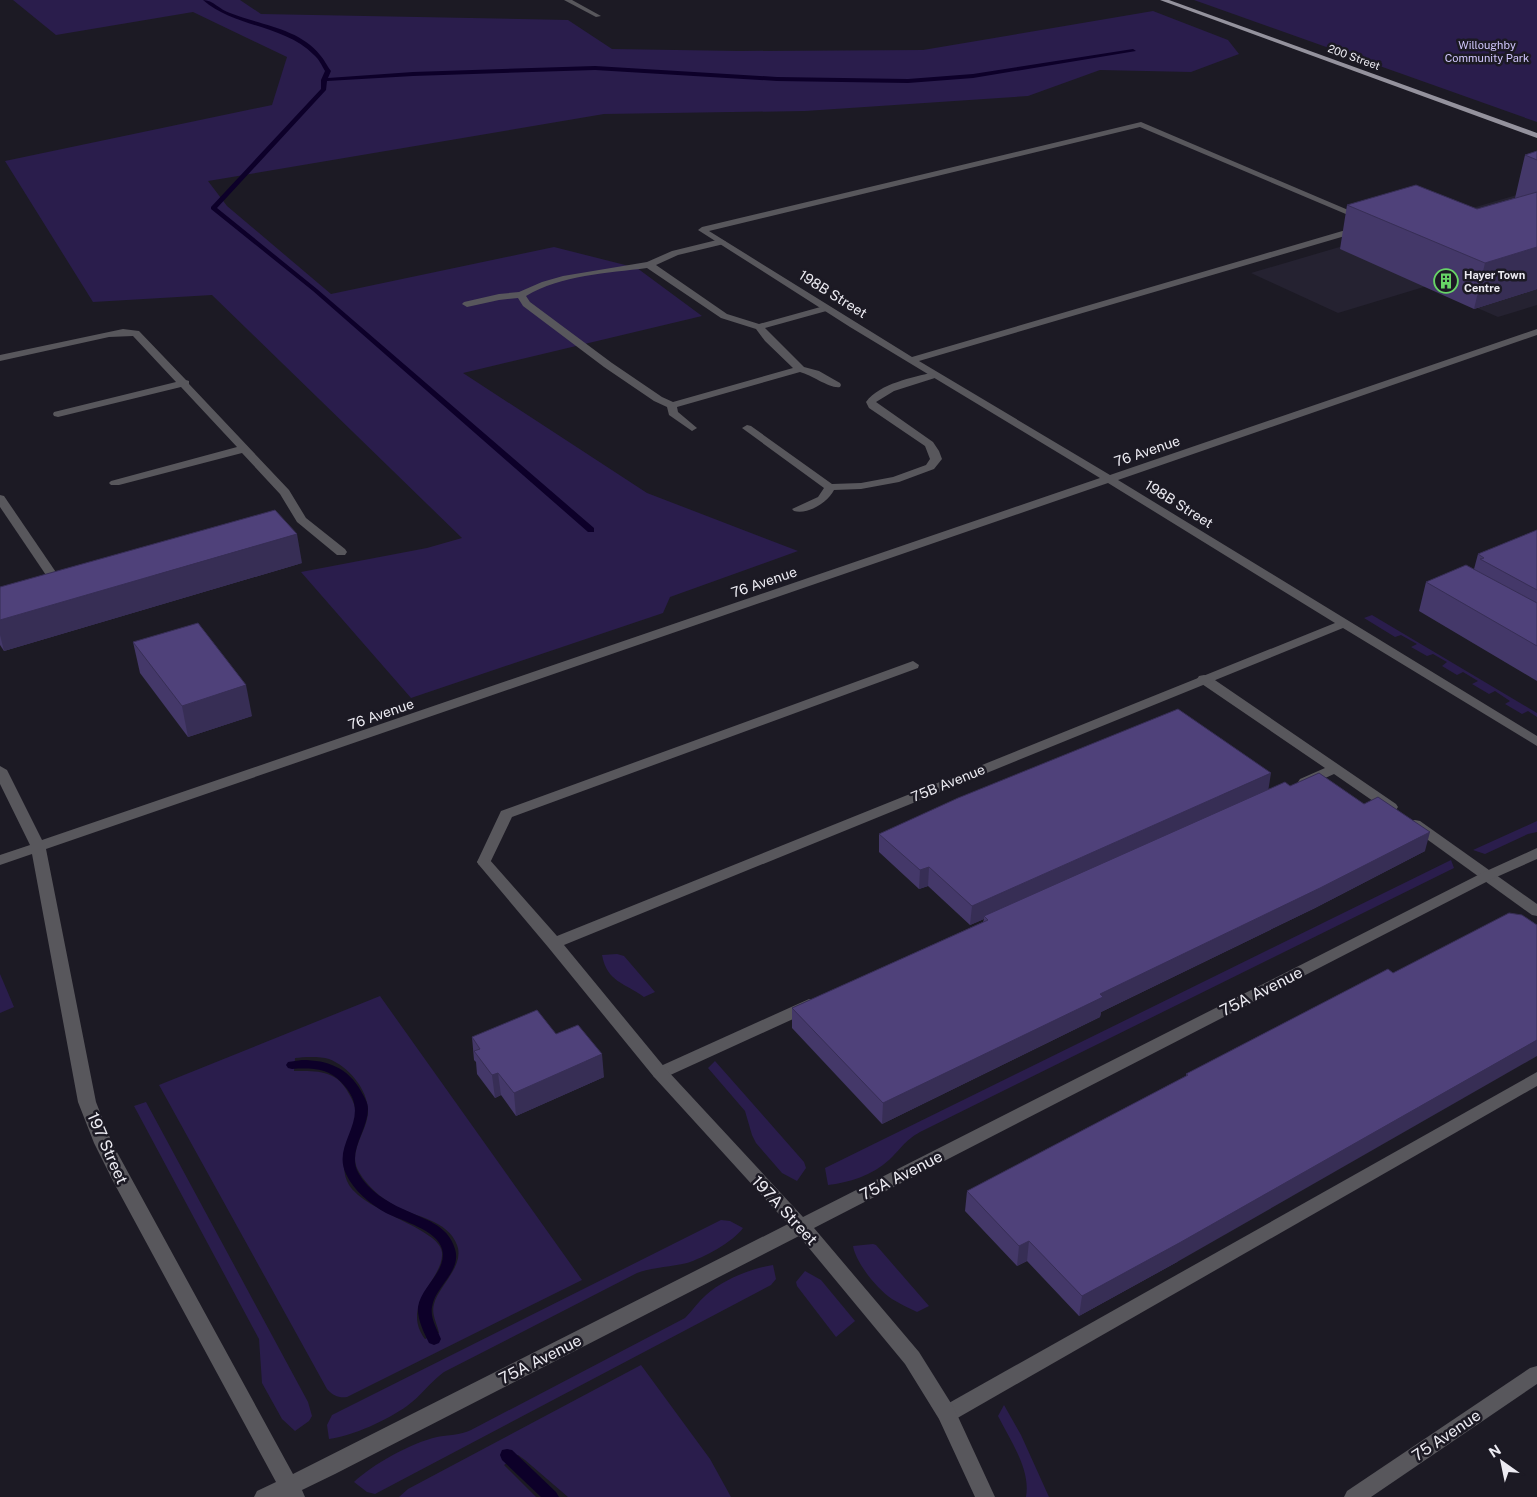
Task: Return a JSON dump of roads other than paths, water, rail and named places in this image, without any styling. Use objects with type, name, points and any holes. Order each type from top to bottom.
[{"type":"main road","name":"200 Street","points":[[1163,0],[1537,136]]},
{"type":"street","points":[[567,0],[598,16]]},
{"type":"street","name":"198B Street","points":[[911,360],[1368,223],[1141,124],[702,230],[934,375],[1110,479],[1342,624],[1537,742]]},
{"type":"street","points":[[467,304],[499,297],[521,295],[555,282],[598,272],[649,265],[675,253],[721,242]]},
{"type":"street","points":[[649,265],[724,316],[759,327],[827,308]]},
{"type":"street","points":[[521,295],[526,304],[608,365],[658,399],[672,405],[800,369],[815,373],[836,386]]},
{"type":"street","points":[[759,327],[771,344],[790,358],[800,369]]},
{"type":"street","name":"76 Avenue","points":[[0,860],[1537,332]]},
{"type":"street","points":[[0,358],[109,334],[136,333],[185,383],[243,450],[285,492],[296,522],[341,552]]},
{"type":"street","points":[[747,428],[830,487],[861,486],[895,480],[930,467],[936,460],[934,451],[929,444],[873,406],[871,402],[874,396],[884,391],[934,375]]},
{"type":"street","points":[[672,405],[673,413],[692,428]]},
{"type":"street","points":[[115,483],[243,450]]},
{"type":"street","points":[[798,509],[822,500],[828,494],[830,487]]},
{"type":"street","points":[[0,498],[58,584]]},
{"type":"street","name":"75B Avenue","points":[[554,943],[1342,624]]},
{"type":"street","name":"197A Street","points":[[913,665],[506,814],[484,862],[554,943],[660,1073],[873,1309],[906,1351],[947,1414],[985,1497]]},
{"type":"street","points":[[1204,679],[1335,768],[1537,911]]},
{"type":"street","points":[[1290,789],[1335,768]]},
{"type":"street","name":"197 Street","points":[[0,770],[38,847],[87,1102],[103,1143],[123,1184],[292,1491]]},
{"type":"street","name":"75A Avenue","points":[[264,1497],[292,1491],[328,1468],[800,1226],[1487,876],[1537,853]]},
{"type":"street","points":[[660,1073],[820,1000]]},
{"type":"street","points":[[947,1414],[1537,1078]]},
{"type":"street","name":"75 Avenue","points":[[1354,1497],[1537,1374]]},
{"type":"lane","points":[[58,414],[185,383]]},
{"type":"waterway","points":[[205,0],[226,14],[267,26],[301,41],[318,55],[328,71],[324,80]]},
{"type":"waterway","points":[[324,80],[413,74],[595,68],[777,79],[908,81],[973,76],[1133,51]]},
{"type":"waterway","points":[[324,80],[324,89],[213,208],[315,290],[591,530]]},
{"type":"waterway","points":[[292,1065],[320,1065],[335,1070],[348,1081],[358,1096],[362,1107],[361,1117],[349,1157],[349,1165],[354,1178],[368,1194],[380,1203],[433,1229],[445,1241],[449,1249],[448,1265],[430,1292],[425,1307],[426,1319],[434,1339]]},
{"type":"waterway","points":[[507,1455],[551,1497]]},
{"type":"place","name":"Hayer Town Centre","points":[[1446,281]]},
{"type":"park label","name":"Willoughby Community Park","points":[[1487,51]]}]
